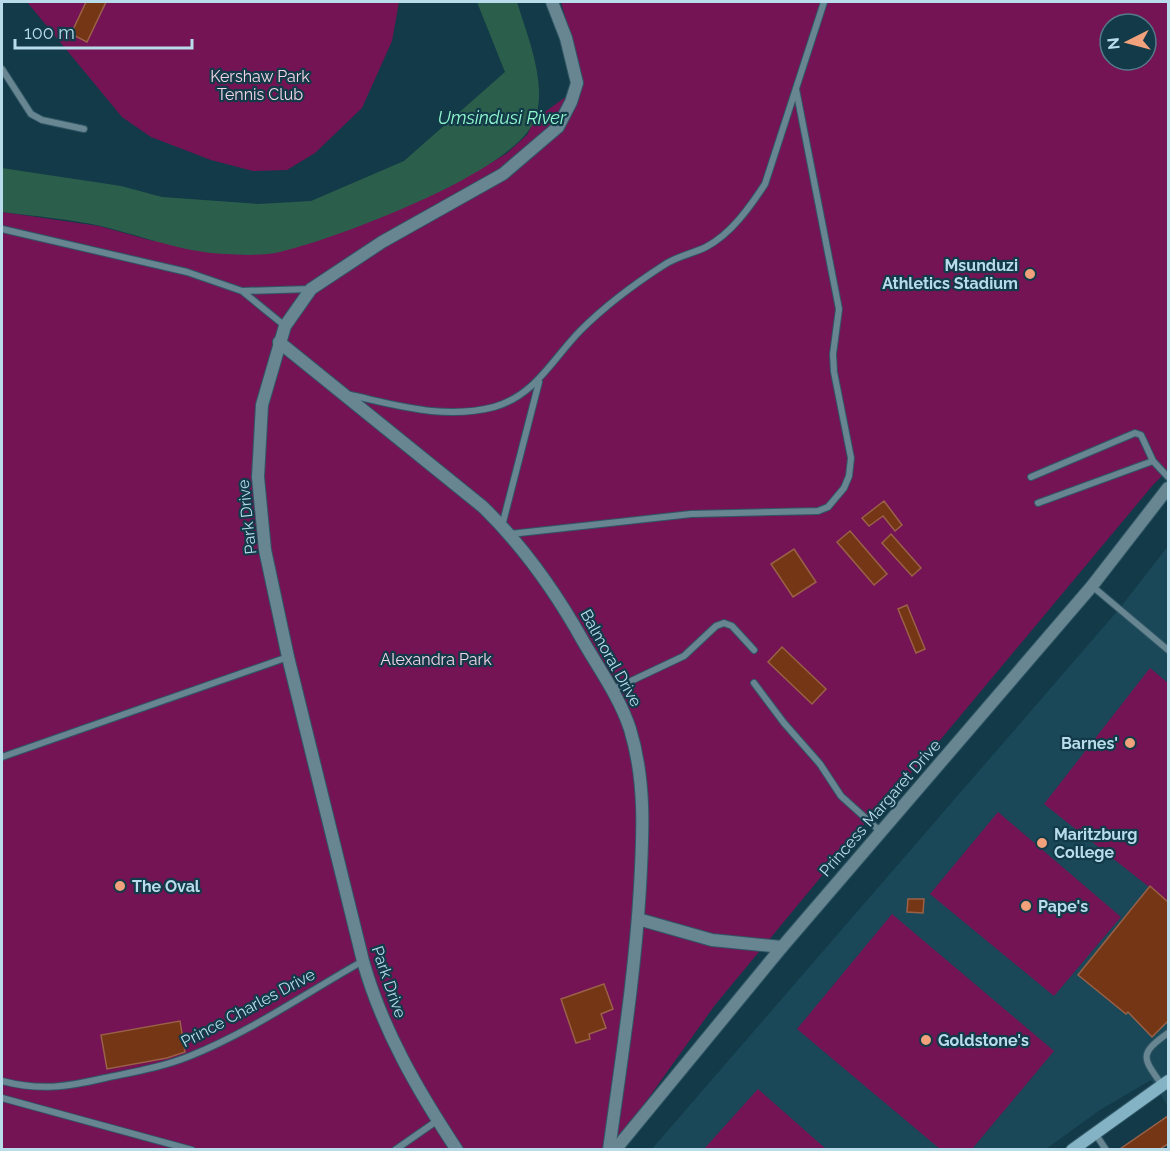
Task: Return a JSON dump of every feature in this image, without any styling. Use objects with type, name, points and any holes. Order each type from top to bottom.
[{"type":"street","name":"Park Drive","points":[[457,1149],[438,1120],[380,1014],[363,961],[288,657],[266,550],[258,477],[262,405],[285,326],[311,289],[382,242],[503,174],[558,127],[571,102],[577,83],[566,38],[552,2]]},
{"type":"street","name":"Balmoral Drive","points":[[279,342],[506,530],[559,598],[630,728],[642,791],[643,839],[638,919],[609,1149]]},
{"type":"street","name":"Princess Margaret Drive","points":[[615,1149],[782,947],[1092,586],[1168,488]]},
{"type":"street","points":[[638,919],[712,940],[782,947]]},
{"type":"street","points":[[1072,1149],[1165,1083]]},
{"type":"lane","points":[[342,393],[431,412],[451,413],[495,406],[516,398],[539,381],[581,330],[663,265],[677,257],[706,247],[748,209],[765,184],[824,2]]},
{"type":"lane","points":[[2,69],[31,114],[42,120],[84,129]]},
{"type":"lane","points":[[539,381],[506,530],[692,514],[818,511],[828,507],[844,488],[849,476],[851,458],[834,372],[833,354],[839,309],[796,89]]},
{"type":"lane","points":[[2,229],[187,272],[242,291],[285,326]]},
{"type":"lane","points":[[242,291],[311,289]]},
{"type":"lane","points":[[1031,477],[1135,433],[1141,435],[1153,461],[1168,477]]},
{"type":"lane","points":[[1038,503],[1153,461]]},
{"type":"lane","points":[[1092,586],[1168,650]]},
{"type":"lane","points":[[611,690],[684,656],[716,626],[724,623],[732,626],[754,650]]},
{"type":"lane","points":[[2,757],[288,657]]},
{"type":"lane","points":[[754,682],[784,723],[820,764],[841,796],[881,832]]},
{"type":"lane","name":"Prince Charles Drive","points":[[2,1081],[29,1088],[58,1088],[124,1075],[188,1057],[221,1041],[363,961]]},
{"type":"lane","points":[[1165,1083],[1146,1062],[1145,1054],[1148,1048],[1168,1033]]},
{"type":"lane","points":[[2,1098],[192,1149]]},
{"type":"lane","points":[[395,1149],[438,1120]]},
{"type":"lane","points":[[1095,1133],[1106,1149]]},
{"type":"shaded area","name":"Maritzburg College","points":[[1168,546],[1168,1106],[1151,1080],[1100,1110],[1046,1149],[651,1150],[1120,608]]},
{"type":"green space","name":"Kershaw Park Tennis Club","points":[[27,2],[399,2],[392,41],[362,108],[315,153],[287,170],[253,171],[211,160],[151,137],[122,117]]},
{"type":"green space","name":"Alexandra Park","points":[[561,2],[1168,2],[1168,470],[1153,485],[921,763],[887,797],[715,1005],[612,1149],[2,1149],[2,212],[99,226],[153,241],[447,188],[506,154],[527,135],[535,119],[581,86],[583,79]]},
{"type":"green space","name":"Barnes'","points":[[1150,668],[1168,683],[1168,902],[1044,804]]},
{"type":"green space","name":"Pape's","points":[[998,812],[1121,917],[1054,996],[930,894]]},
{"type":"green space","name":"Goldstone's","points":[[892,914],[1054,1051],[972,1149],[940,1149],[797,1029]]},
{"type":"green space","points":[[758,1089],[826,1149],[704,1149]]},
{"type":"water","name":"Umsindusi River","points":[[477,2],[517,2],[531,45],[538,77],[538,107],[534,121],[519,141],[493,162],[420,201],[379,219],[306,245],[273,253],[252,255],[209,253],[89,224],[2,212],[2,168],[121,186],[162,197],[258,204],[311,201],[404,161],[505,72]]},
{"type":"building","points":[[86,2],[106,2],[87,42],[71,34]]},
{"type":"building","points":[[884,501],[902,525],[895,531],[883,516],[869,526],[862,518]]},
{"type":"building","points":[[850,531],[887,574],[874,585],[837,542]]},
{"type":"building","points":[[891,534],[921,568],[912,576],[882,543]]},
{"type":"building","points":[[794,549],[816,582],[793,597],[771,564]]},
{"type":"building","points":[[907,605],[925,649],[916,653],[898,609]]},
{"type":"building","points":[[782,647],[826,689],[812,704],[768,662]]},
{"type":"building","points":[[1150,886],[1168,902],[1168,1021],[1152,1037],[1128,1012],[1126,1014],[1078,975]]},
{"type":"building","points":[[908,899],[924,899],[923,913],[907,912]]},
{"type":"building","points":[[604,984],[613,1009],[601,1014],[606,1028],[589,1034],[590,1039],[576,1043],[561,999]]},
{"type":"building","points":[[180,1021],[185,1052],[167,1058],[107,1069],[101,1035]]},
{"type":"building","points":[[1168,1116],[1168,1144],[1160,1149],[1120,1149]]},
{"type":"place","name":"Msunduzi Athletics Stadium","points":[[1030,274]]},
{"type":"place","name":"Barnes'","points":[[1130,743]]},
{"type":"place","name":"Maritzburg College","points":[[1042,843]]},
{"type":"place","name":"The Oval","points":[[120,886]]},
{"type":"place","name":"Pape's","points":[[1026,906]]},
{"type":"place","name":"Goldstone's","points":[[926,1040]]}]
